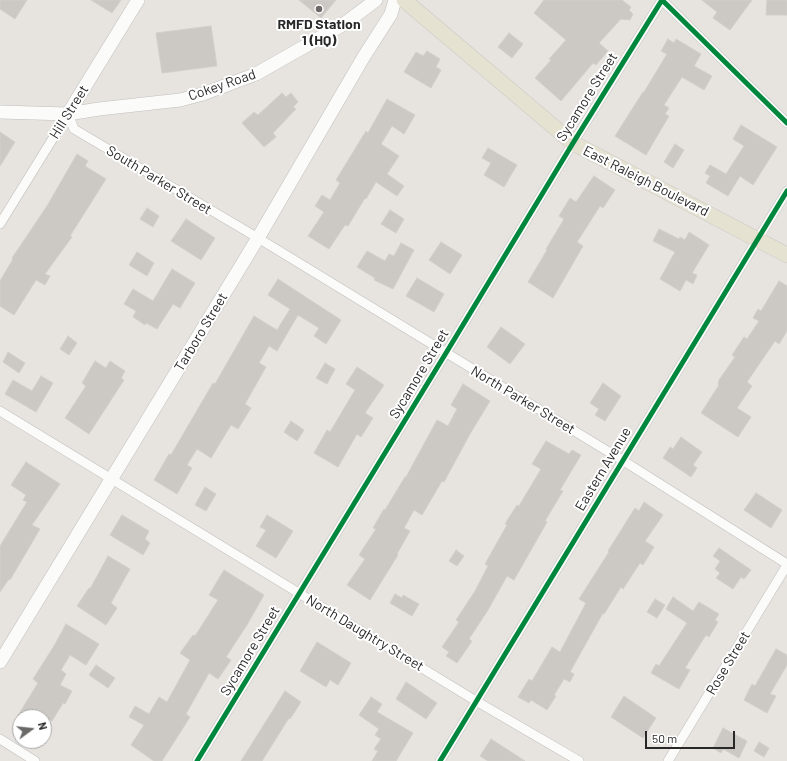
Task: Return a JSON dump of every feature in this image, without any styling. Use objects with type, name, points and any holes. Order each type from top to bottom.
[{"type":"main road","name":"East Raleigh Boulevard","points":[[404,0],[573,143],[787,255]]},
{"type":"street","name":"Hill Street","points":[[0,224],[138,0]]},
{"type":"street","name":"Cokey Road","points":[[0,112],[68,114],[180,100],[203,94],[256,74],[344,24],[376,0]]},
{"type":"street","name":"Tarboro Street","points":[[0,662],[258,238],[363,58],[391,14],[395,0]]},
{"type":"street","name":"Sycamore Street","points":[[197,761],[573,143],[662,0]]},
{"type":"street","points":[[662,0],[787,123]]},
{"type":"street","name":"South Parker Street","points":[[68,114],[74,130],[258,238]]},
{"type":"street","name":"Eastern Avenue","points":[[440,761],[787,191]]},
{"type":"street","name":"North Parker Street","points":[[258,238],[622,460],[787,565]]},
{"type":"street","name":"North Daughtry Street","points":[[0,411],[476,701],[579,761]]},
{"type":"street","name":"Rose Street","points":[[668,761],[787,565]]},
{"type":"street","points":[[0,739],[35,761]]},
{"type":"building","points":[[0,0],[27,0],[15,19],[0,9]]},
{"type":"building","points":[[91,0],[121,0],[112,13]]},
{"type":"building","name":"RMFD Station 1 (HQ)","points":[[299,0],[336,0],[321,18]]},
{"type":"building","points":[[544,0],[622,0],[631,7],[629,10],[633,14],[630,20],[621,19],[599,43],[608,51],[596,65],[593,63],[561,101],[535,78],[566,40],[534,13]]},
{"type":"building","points":[[702,0],[752,0],[730,30],[713,18],[717,12]]},
{"type":"building","points":[[767,0],[787,0],[787,15],[766,15]]},
{"type":"building","points":[[211,26],[217,66],[162,73],[156,33]]},
{"type":"building","points":[[509,33],[523,44],[512,58],[498,47]]},
{"type":"building","points":[[668,39],[674,43],[676,39],[701,54],[694,66],[712,76],[704,90],[682,77],[664,105],[669,108],[665,114],[669,116],[646,155],[615,136],[667,54],[661,51]]},
{"type":"building","points":[[427,51],[440,59],[436,67],[441,70],[431,88],[404,72],[416,52],[423,56]]},
{"type":"building","points":[[282,93],[286,97],[291,93],[298,102],[293,107],[296,109],[273,133],[276,137],[264,147],[242,123],[254,112],[258,115]]},
{"type":"building","points":[[387,99],[415,115],[404,134],[392,126],[381,144],[399,156],[387,174],[404,186],[397,196],[376,182],[348,226],[345,225],[329,249],[308,236],[324,212],[315,206],[322,195],[330,200],[340,183],[336,180],[366,131],[368,133]]},
{"type":"building","points":[[741,125],[777,147],[753,185],[740,176],[728,196],[706,183],[710,176],[705,173],[710,165],[726,174],[744,146],[733,139]]},
{"type":"building","points":[[0,132],[15,142],[0,166]]},
{"type":"building","points":[[675,144],[684,150],[673,168],[664,162]]},
{"type":"building","points":[[488,148],[517,165],[504,187],[484,175],[491,163],[482,158]]},
{"type":"building","points":[[77,154],[88,161],[85,166],[106,179],[70,236],[72,237],[45,274],[50,276],[45,285],[36,280],[14,315],[0,306],[0,281],[13,259],[12,258],[47,206]]},
{"type":"building","points":[[594,176],[615,190],[603,208],[600,206],[577,242],[583,246],[553,298],[528,282],[564,219],[559,216],[570,198],[576,202]]},
{"type":"building","points":[[147,208],[159,216],[153,227],[140,219]]},
{"type":"building","points":[[390,210],[404,219],[396,233],[381,224]]},
{"type":"building","points":[[186,219],[215,238],[201,260],[171,241]]},
{"type":"building","points":[[659,229],[679,239],[680,237],[685,240],[689,232],[709,245],[692,273],[697,275],[693,284],[686,280],[680,291],[660,279],[675,252],[653,241]]},
{"type":"building","points":[[441,242],[462,255],[450,274],[429,260]]},
{"type":"building","points":[[401,243],[414,250],[393,289],[374,280],[375,278],[357,267],[367,251],[385,261],[389,254],[394,256]]},
{"type":"building","points":[[137,252],[154,263],[147,276],[129,265]]},
{"type":"building","points":[[172,269],[195,283],[180,308],[173,304],[157,329],[146,323],[145,325],[133,317],[136,311],[124,304],[133,289],[153,301]]},
{"type":"building","points":[[417,278],[444,294],[434,312],[406,296]]},
{"type":"building","points":[[278,279],[341,320],[326,344],[314,336],[319,328],[298,315],[277,351],[269,346],[259,363],[266,367],[245,404],[251,408],[238,429],[231,425],[211,458],[197,449],[187,465],[192,468],[177,494],[154,480],[169,454],[171,455],[213,383],[215,384],[254,316],[277,330],[290,309],[268,295]]},
{"type":"building","points":[[779,281],[787,286],[787,331],[779,344],[775,341],[747,382],[752,386],[737,408],[751,417],[738,437],[701,413],[719,385],[719,380],[735,357],[732,355],[744,337],[747,339],[759,321],[753,318],[758,309],[761,311]]},
{"type":"building","points":[[501,327],[525,344],[510,364],[487,347]]},
{"type":"building","points":[[68,336],[77,343],[69,355],[60,349]]},
{"type":"building","points":[[8,352],[25,363],[19,373],[3,362]]},
{"type":"building","points":[[95,361],[106,368],[110,361],[125,371],[121,378],[124,380],[89,434],[65,418],[86,386],[82,383]]},
{"type":"building","points":[[325,363],[335,369],[327,384],[316,378]]},
{"type":"building","points":[[357,367],[384,385],[365,413],[373,418],[361,437],[357,434],[338,467],[314,453],[327,430],[330,432],[355,390],[346,384]]},
{"type":"building","points":[[41,376],[53,383],[36,412],[5,394],[13,380],[32,391]]},
{"type":"building","points":[[603,383],[621,396],[605,421],[595,415],[599,409],[590,403]]},
{"type":"building","points":[[463,384],[490,401],[444,482],[442,481],[422,515],[414,510],[404,528],[410,531],[397,554],[398,555],[370,600],[347,585],[365,559],[359,555],[376,529],[373,528],[406,477],[437,420],[448,426],[457,409],[451,405]]},
{"type":"building","points":[[291,421],[304,430],[297,441],[284,432]]},
{"type":"building","points":[[681,437],[702,452],[693,465],[697,468],[691,477],[663,458],[670,447],[673,449]]},
{"type":"building","points":[[546,441],[569,454],[572,450],[581,455],[560,490],[563,491],[545,521],[547,522],[514,580],[507,576],[488,610],[469,639],[472,641],[457,663],[446,656],[449,652],[442,647],[459,622],[456,620],[475,591],[488,566],[485,564],[507,525],[505,524],[517,505],[519,506],[541,469],[532,464]]},
{"type":"building","points":[[26,462],[60,484],[32,525],[40,529],[10,580],[9,579],[0,592],[0,546],[27,502],[23,500],[26,495],[11,485]]},
{"type":"building","points":[[205,487],[216,494],[206,511],[195,505]]},
{"type":"building","points":[[756,493],[782,510],[771,528],[744,510]]},
{"type":"building","points":[[644,502],[663,515],[645,541],[654,547],[643,565],[640,563],[623,589],[621,587],[604,614],[603,613],[570,672],[574,674],[570,682],[564,679],[547,710],[531,700],[529,703],[518,697],[529,679],[532,681],[552,647],[560,652],[586,603],[579,599],[635,508],[639,511]]},
{"type":"building","points":[[122,515],[149,531],[145,539],[150,543],[143,555],[110,535]]},
{"type":"building","points":[[267,515],[293,531],[276,558],[256,546],[266,530],[260,527]]},
{"type":"building","points":[[719,548],[751,570],[744,579],[741,577],[733,589],[716,578],[720,573],[715,569],[720,561],[713,556]]},
{"type":"building","points":[[456,550],[464,556],[457,566],[449,561]]},
{"type":"building","points":[[108,556],[130,569],[111,603],[117,608],[106,625],[77,606],[89,588],[90,589]]},
{"type":"building","points":[[224,570],[264,595],[226,657],[231,660],[218,679],[209,673],[186,714],[190,717],[162,761],[154,761],[131,745],[144,725],[129,717],[135,706],[149,714],[159,697],[167,702],[190,660],[180,653],[193,635],[195,636],[218,600],[209,595]]},
{"type":"building","points":[[395,594],[402,598],[403,595],[419,604],[412,616],[390,603]]},
{"type":"building","points":[[673,597],[693,611],[699,602],[719,614],[715,620],[718,622],[709,637],[706,635],[685,668],[690,670],[679,689],[651,673],[656,664],[659,666],[687,623],[666,609]]},
{"type":"building","points":[[655,599],[665,605],[657,618],[647,612]]},
{"type":"building","points":[[66,624],[99,644],[86,665],[70,655],[61,670],[66,674],[60,685],[72,691],[65,704],[63,703],[52,721],[52,709],[22,709],[38,683],[33,679]]},
{"type":"building","points":[[317,642],[351,663],[338,685],[330,680],[326,687],[300,671]]},
{"type":"building","points":[[776,649],[787,655],[787,665],[770,694],[776,696],[767,713],[744,700],[752,684],[755,686]]},
{"type":"building","points":[[96,665],[115,678],[108,688],[89,675]]},
{"type":"building","points":[[406,682],[437,703],[426,719],[396,699]]},
{"type":"building","points":[[285,691],[301,702],[262,761],[241,761]]},
{"type":"building","points":[[624,696],[656,718],[643,738],[611,717]]},
{"type":"building","points":[[371,697],[382,704],[377,712],[413,733],[396,761],[372,761],[378,751],[374,749],[381,739],[375,735],[379,729],[359,715]]},
{"type":"building","points":[[723,728],[747,741],[739,758],[723,749],[721,753],[713,748]]},
{"type":"building","points":[[491,739],[525,761],[488,761],[480,756]]},
{"type":"building","points":[[759,742],[769,748],[764,757],[754,751]]},
{"type":"cycle path","points":[[197,761],[573,143],[662,0],[787,123]]},
{"type":"cycle path","points":[[440,761],[787,191]]},
{"type":"place","name":"RMFD Station 1 (HQ)","points":[[319,9]]}]
